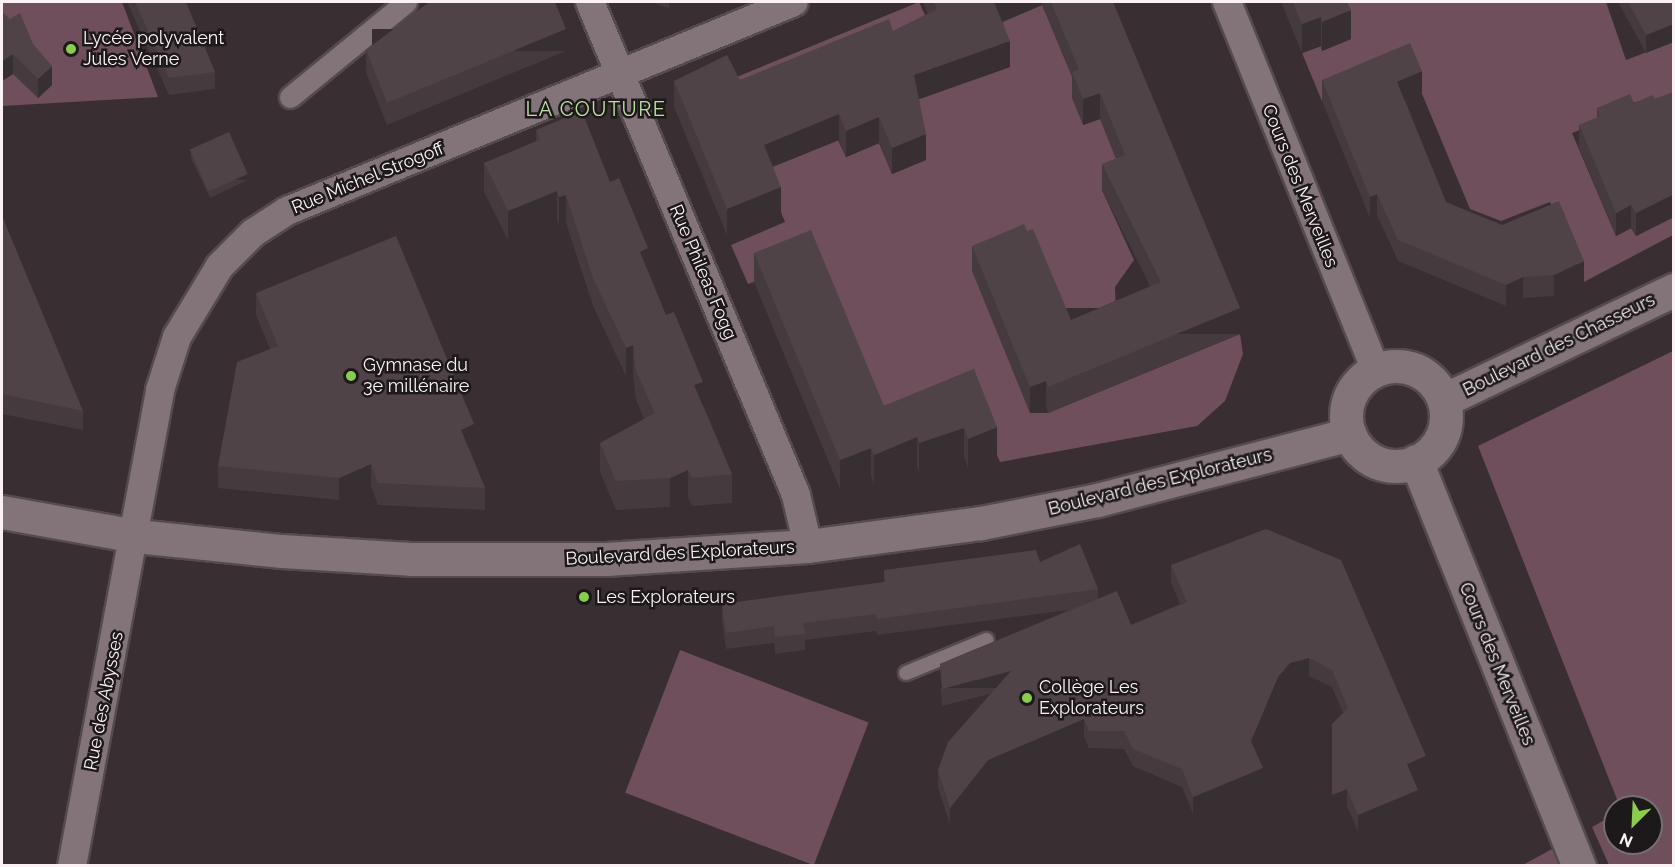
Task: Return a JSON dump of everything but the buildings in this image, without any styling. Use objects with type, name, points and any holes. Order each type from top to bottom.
[{"type":"street","points":[[290,97],[406,2]]},
{"type":"street","name":"Rue Phileas Fogg","points":[[590,2],[796,495],[808,546]]},
{"type":"street","name":"Rue Michel Strogoff","points":[[136,536],[162,382],[192,308],[220,266],[253,234],[286,211],[794,2]]},
{"type":"street","name":"Cours des Merveilles","points":[[1227,2],[1376,370]]},
{"type":"street","name":"Boulevard des Chasseurs","points":[[1444,400],[1674,290]]},
{"type":"street","points":[[1414,369],[1431,379],[1444,400],[1440,439],[1416,461],[1381,463],[1362,452],[1350,434],[1350,397],[1376,370],[1414,369]]},
{"type":"street","name":"Boulevard des Explorateurs","points":[[2,512],[136,536],[411,559],[606,559],[808,546],[1097,500],[1350,434]]},
{"type":"street","name":"Cours des Merveilles","points":[[1416,461],[1579,866]]},
{"type":"street","name":"Rue des Abysses","points":[[72,866],[136,536]]},
{"type":"lane","points":[[906,673],[986,639]]},
{"type":"shaded area","name":"Lycée polyvalent Jules Verne","points":[[2,2],[122,2],[158,97],[2,106]]},
{"type":"shaded area","points":[[919,2],[956,83],[1010,66],[994,25],[1042,5],[1100,119],[1152,121],[1102,190],[1134,260],[1115,287],[1116,313],[1030,413],[1048,413],[1240,334],[1243,354],[1225,401],[1197,426],[1000,462],[973,398],[902,427],[754,282],[748,284],[731,245],[785,222],[762,167],[838,140],[846,157],[879,143],[892,174],[926,141],[913,110],[741,106],[727,81]]},
{"type":"shaded area","points":[[1335,2],[1606,2],[1626,60],[1673,42],[1673,94],[1572,133],[1616,236],[1631,228],[1636,236],[1673,216],[1673,235],[1584,282],[1550,202],[1501,221],[1470,209],[1410,65],[1322,101],[1302,53],[1321,46],[1322,50]]},
{"type":"shaded area","points":[[1673,351],[1673,865],[1609,865],[1605,855],[1663,855],[1663,795],[1615,795],[1478,446]]},
{"type":"shaded area","points":[[680,650],[869,722],[814,865],[625,793]]},
{"type":"shaded area","points":[[1603,821],[1603,852],[1592,827]]},
{"type":"shaded area","points":[[1554,848],[1561,865],[1521,866]]},
{"type":"place","name":"Lycée polyvalent Jules Verne","points":[[71,49]]},
{"type":"place","name":"Gymnase du 3e millénaire","points":[[351,376]]},
{"type":"place","name":"Les Explorateurs","points":[[584,597]]},
{"type":"place","name":"Collège Les Explorateurs","points":[[1027,698]]},
{"type":"district","name":"LA COUTURE","points":[[596,109]]}]
